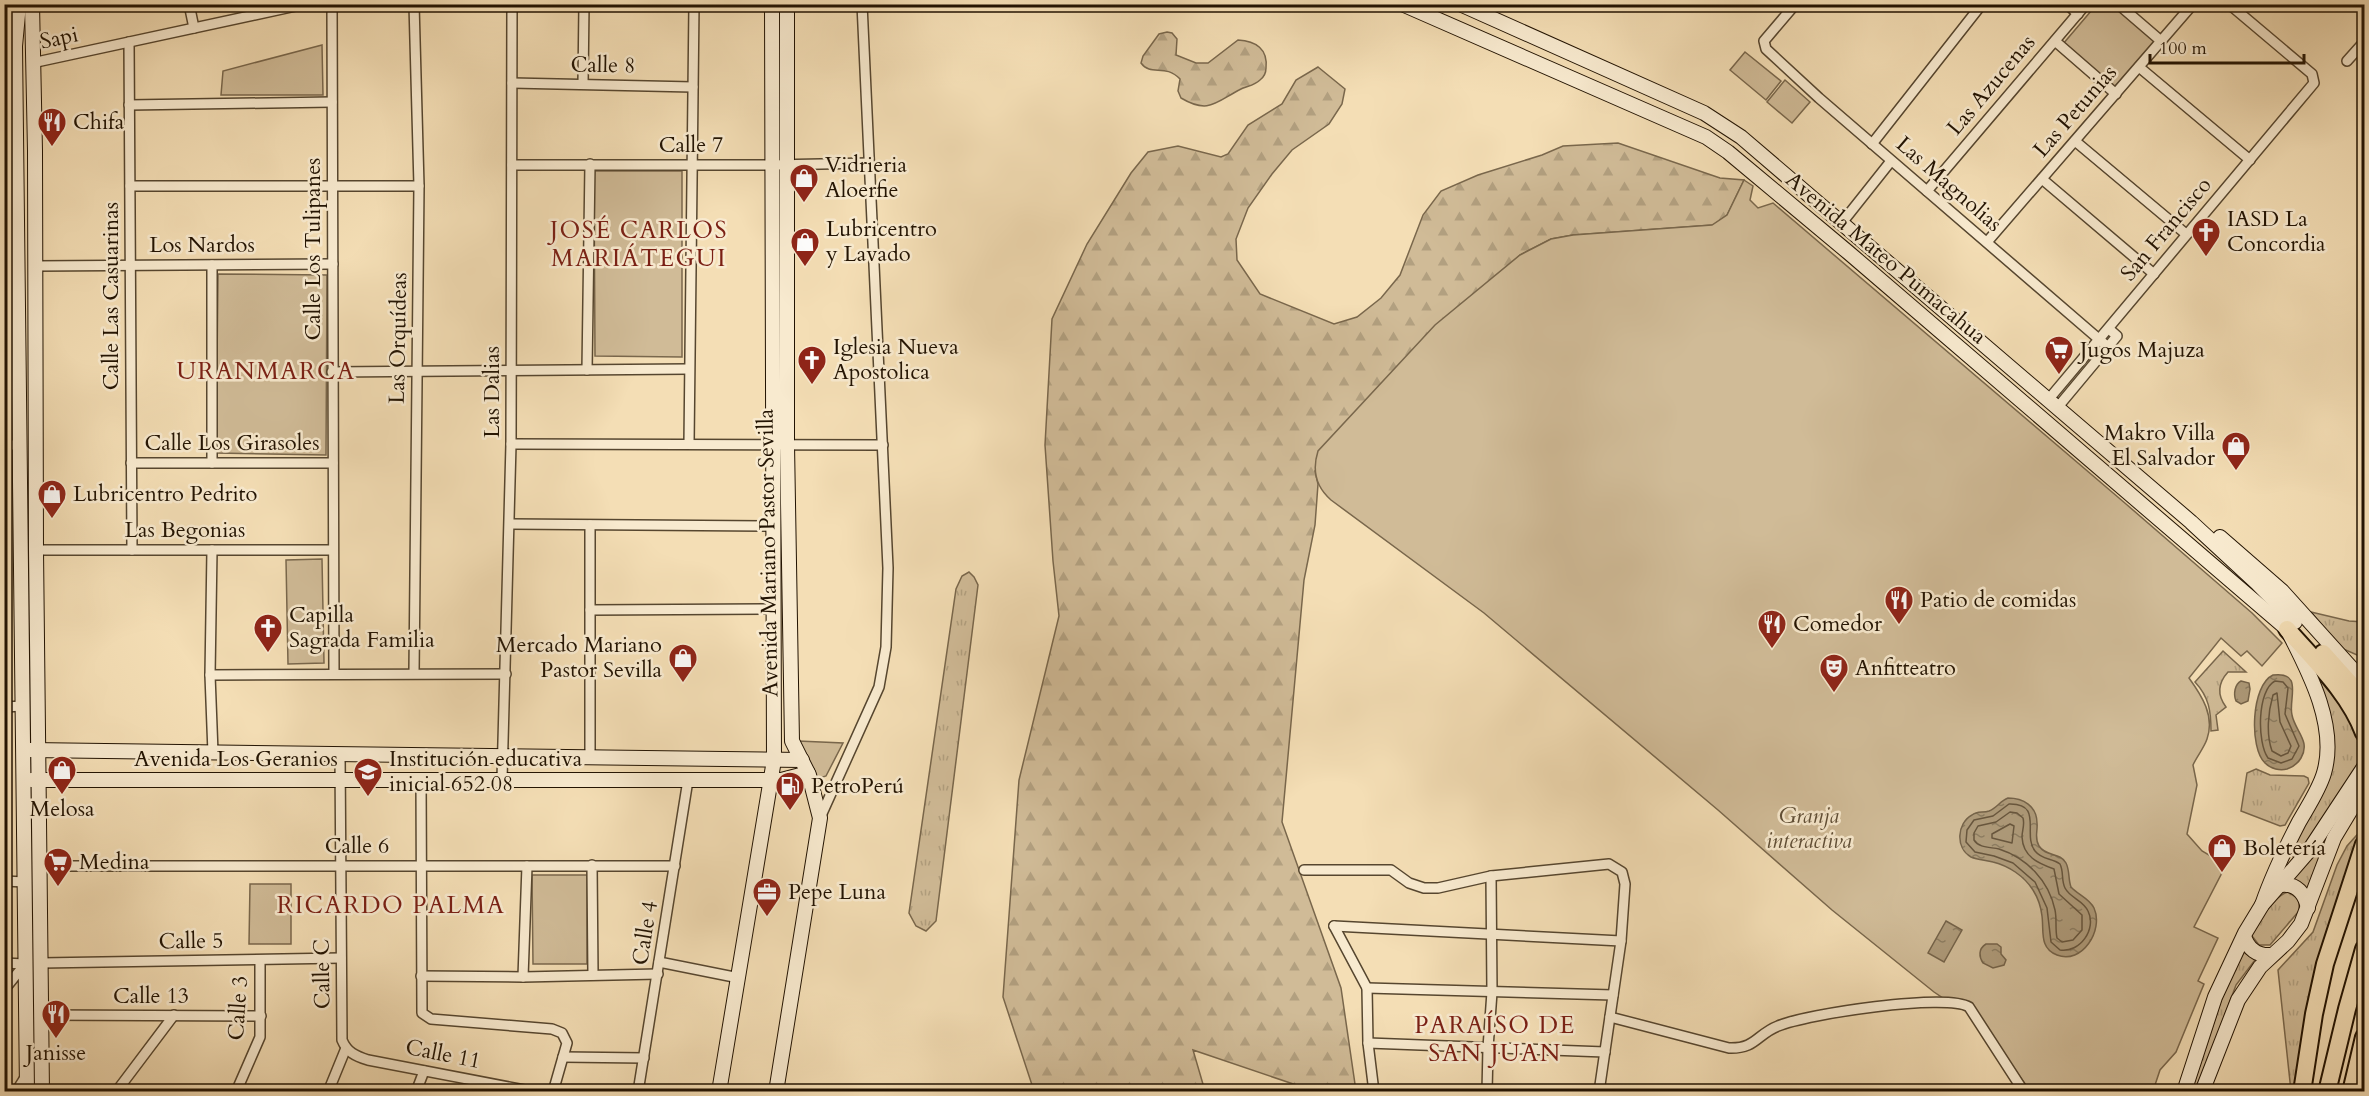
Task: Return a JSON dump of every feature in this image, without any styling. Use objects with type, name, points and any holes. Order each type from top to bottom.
[{"type":"highway","points":[[2291,626],[2364,699]]},
{"type":"highway","points":[[2350,684],[2353,709],[2364,733]]},
{"type":"highway","points":[[2302,1092],[2314,1014],[2325,964],[2364,844]]},
{"type":"highway","points":[[2327,1092],[2364,949]]},
{"type":"highway","points":[[2351,1092],[2364,1037]]},
{"type":"main road","points":[[19,4],[15,46],[11,169],[12,445],[23,706],[27,1092]]},
{"type":"main road","points":[[32,4],[42,1092]]},
{"type":"main road","name":"Avenida Mariano Pastor Sevilla","points":[[772,4],[781,444],[792,741],[805,767],[820,818],[776,1092]]},
{"type":"main road","name":"Avenida Mariano Pastor Sevilla","points":[[719,1092],[774,760],[774,526],[781,444],[788,165],[787,4]]},
{"type":"main road","name":"Avenida Mateo Pumacahua","points":[[1402,4],[1706,137],[1728,152],[2291,626]]},
{"type":"main road","name":"Avenida Mateo Pumacahua","points":[[1460,4],[1704,113],[1741,137],[2191,522],[2257,583],[2291,626]]},
{"type":"main road","points":[[2114,456],[2146,473],[2263,573],[2342,657],[2350,684]]},
{"type":"main road","points":[[2184,1092],[2215,997],[2244,936],[2262,905],[2274,871],[2324,772],[2326,751],[2324,714],[2291,626]]},
{"type":"main road","points":[[2342,657],[2364,664]]},
{"type":"main road","name":"Avenida Los Geranios","points":[[24,750],[774,760],[805,767]]},
{"type":"main road","points":[[744,760],[745,779]]},
{"type":"main road","name":"Avenida Los Geranios","points":[[24,780],[771,780],[805,767]]},
{"type":"main road","points":[[2262,905],[2308,852],[2364,767]]},
{"type":"main road","points":[[2202,1092],[2238,1000],[2252,976],[2295,932],[2308,908],[2330,847],[2364,788]]},
{"type":"main road","points":[[2281,885],[2296,888],[2304,896],[2308,908]]},
{"type":"main road","points":[[2244,936],[2254,951],[2271,956]]},
{"type":"street","points":[[189,4],[194,28]]},
{"type":"street","name":"Sapi","points":[[32,63],[305,4]]},
{"type":"street","name":"Calle Los Tulipanes","points":[[332,4],[333,674]]},
{"type":"street","name":"Las Orquídeas","points":[[414,4],[419,186],[414,673]]},
{"type":"street","name":"Las Dalias","points":[[502,779],[510,524],[512,4]]},
{"type":"street","points":[[583,84],[584,4]]},
{"type":"street","points":[[689,444],[694,4]]},
{"type":"street","points":[[820,818],[879,687],[886,646],[888,568],[862,4]]},
{"type":"street","name":"Las Magnolias","points":[[1790,4],[1792,8],[1764,41],[1766,49],[1872,144],[2108,347]]},
{"type":"street","points":[[1872,144],[1982,4]]},
{"type":"street","points":[[2067,4],[2078,14]]},
{"type":"street","name":"Las Azucenas","points":[[1927,191],[2086,4]]},
{"type":"street","points":[[2118,4],[2161,41]]},
{"type":"street","name":"Las Petunias","points":[[1987,242],[2193,4]]},
{"type":"street","name":"San Francisco","points":[[2053,404],[2100,340],[2186,234],[2314,83],[2312,74],[2229,4]]},
{"type":"street","points":[[2055,41],[2116,94]]},
{"type":"street","name":"Calle Las Casuarinas","points":[[129,42],[132,550]]},
{"type":"street","points":[[2347,61],[2364,42]]},
{"type":"street","points":[[2139,67],[2250,160]]},
{"type":"street","name":"Calle 8","points":[[512,82],[693,87]]},
{"type":"street","points":[[129,105],[332,102]]},
{"type":"street","points":[[2075,141],[2186,234]]},
{"type":"street","points":[[1841,224],[1892,161]]},
{"type":"street","name":"Calle 7","points":[[512,165],[869,163]]},
{"type":"street","points":[[587,370],[590,164]]},
{"type":"street","points":[[2042,179],[2154,274]]},
{"type":"street","points":[[130,186],[419,186]]},
{"type":"street","name":"Los Nardos","points":[[36,266],[333,264]]},
{"type":"street","points":[[212,463],[213,265]]},
{"type":"street","points":[[2053,404],[2117,336],[2109,329]]},
{"type":"street","points":[[333,372],[689,369]]},
{"type":"street","points":[[511,444],[883,445]]},
{"type":"street","name":"Calle Los Girasoles","points":[[131,463],[333,463]]},
{"type":"street","points":[[510,524],[774,526]]},
{"type":"street","points":[[590,525],[590,758]]},
{"type":"street","name":"Las Begonias","points":[[36,550],[333,550]]},
{"type":"street","points":[[212,550],[210,675],[213,753]]},
{"type":"street","points":[[590,610],[774,609]]},
{"type":"street","points":[[210,675],[506,674]]},
{"type":"street","points":[[4,706],[23,706]]},
{"type":"street","name":"Calle C","points":[[340,754],[342,1040],[346,1048]]},
{"type":"street","points":[[420,779],[422,1013],[427,1018],[552,1029],[562,1033],[567,1043],[553,1092]]},
{"type":"street","name":"Calle 4","points":[[638,1092],[688,780]]},
{"type":"street","points":[[1304,870],[1391,870],[1409,883],[1424,888],[1438,888],[1491,876],[1609,864],[1616,867],[1622,872],[1625,884],[1621,940],[1599,1092]]},
{"type":"street","name":"Calle 6","points":[[39,866],[675,866]]},
{"type":"street","points":[[523,977],[527,866]]},
{"type":"street","points":[[592,866],[593,975]]},
{"type":"street","points":[[1487,1092],[1492,992],[1491,876]]},
{"type":"street","points":[[4,881],[25,882]]},
{"type":"street","points":[[1374,1092],[1368,1043],[1367,988],[1334,926],[1621,940]]},
{"type":"street","name":"Calle 5","points":[[40,963],[341,958]]},
{"type":"street","name":"Calle 3","points":[[236,1092],[260,1037],[260,960]]},
{"type":"street","points":[[4,963],[25,964]]},
{"type":"street","points":[[659,963],[739,978]]},
{"type":"street","points":[[4,990],[25,964]]},
{"type":"street","points":[[421,976],[523,977],[658,974]]},
{"type":"street","points":[[1367,988],[1613,995]]},
{"type":"street","points":[[1610,1017],[1741,1048],[1750,1046],[1778,1026],[1803,1019],[1872,1007],[1956,1002],[1969,1007],[2024,1092]]},
{"type":"street","name":"Calle 13","points":[[41,1015],[261,1016]]},
{"type":"street","points":[[116,1092],[174,1015]]},
{"type":"street","points":[[1368,1043],[1605,1052]]},
{"type":"street","points":[[328,1092],[346,1048]]},
{"type":"street","name":"Calle 11","points":[[346,1048],[356,1056],[368,1060],[535,1092]]},
{"type":"street","points":[[563,1057],[644,1058]]},
{"type":"street","points":[[416,1092],[424,1071]]},
{"type":"street","points":[[16,1092],[27,1076]]},
{"type":"green space","points":[[2097,4],[2114,5],[2155,41],[2114,88],[2063,44]]},
{"type":"green space","points":[[1172,33],[1177,39],[1176,55],[1196,63],[1208,63],[1238,40],[1255,44],[1260,47],[1265,56],[1264,75],[1255,84],[1211,105],[1190,103],[1181,98],[1178,91],[1180,79],[1174,74],[1149,69],[1141,63],[1143,56],[1159,34]]},
{"type":"green space","points":[[322,45],[323,95],[221,95],[223,71]]},
{"type":"green space","points":[[1745,52],[1781,81],[1766,100],[1730,70]]},
{"type":"green space","points":[[1318,67],[1345,89],[1342,104],[1329,124],[1292,150],[1248,208],[1236,239],[1237,260],[1260,294],[1334,324],[1357,317],[1381,298],[1400,275],[1423,215],[1441,191],[1478,175],[1563,146],[1618,143],[1720,178],[1744,180],[1727,215],[1713,225],[1573,235],[1551,239],[1520,255],[1315,471],[1318,484],[1315,525],[1304,580],[1282,822],[1341,988],[1356,1091],[1314,1091],[1193,1050],[1205,1091],[1034,1091],[1003,997],[1019,780],[1059,616],[1045,445],[1052,319],[1087,244],[1131,173],[1148,152],[1178,146],[1221,157],[1228,154],[1248,125],[1282,104],[1296,80]]},
{"type":"green space","points":[[1785,80],[1810,102],[1792,123],[1767,102]]},
{"type":"green space","points":[[594,171],[682,171],[682,357],[595,356]]},
{"type":"green space","name":"Granja interactiva","points":[[1744,180],[1753,186],[1750,200],[1758,208],[1773,203],[2126,504],[2252,613],[2282,643],[2262,666],[2247,651],[2241,656],[2221,638],[2189,678],[2203,699],[2208,714],[2209,731],[2204,746],[2193,765],[2197,785],[2187,834],[2202,851],[2226,865],[2194,927],[2218,938],[2198,981],[2204,984],[2176,1052],[2160,1070],[2153,1091],[2030,1091],[1968,1003],[1943,998],[1934,992],[1832,910],[1718,810],[1484,613],[1331,500],[1319,484],[1315,465],[1318,451],[1435,325],[1520,255],[1551,239],[1573,235],[1712,225],[1727,215]]},
{"type":"green space","points":[[218,274],[327,275],[326,455],[216,453]]},
{"type":"green space","points":[[322,559],[324,663],[288,664],[286,560]]},
{"type":"green space","points":[[969,572],[978,585],[936,921],[926,931],[916,926],[909,913],[956,589],[962,576]]},
{"type":"green space","points":[[2311,612],[2364,622],[2364,658],[2341,648]]},
{"type":"green space","points":[[2223,651],[2246,672],[2228,672],[2225,676],[2220,694],[2226,707],[2216,715],[2218,730],[2211,731],[2208,705],[2195,682]]},
{"type":"green space","points":[[2319,677],[2354,726],[2359,737],[2363,758],[2295,859],[2290,853],[2310,814],[2330,723]]},
{"type":"green space","points":[[798,741],[843,743],[826,776],[820,778],[815,776]]},
{"type":"green space","points":[[2256,769],[2270,775],[2308,778],[2309,783],[2285,825],[2280,826],[2241,811],[2247,773]]},
{"type":"green space","points":[[2351,794],[2308,891],[2288,880]]},
{"type":"green space","points":[[2364,827],[2324,958],[2293,1091],[2291,1091],[2278,970],[2313,932],[2337,865],[2347,846]]},
{"type":"green space","points":[[532,875],[587,875],[587,964],[533,964]]},
{"type":"green space","points":[[250,884],[291,884],[291,944],[249,944]]},
{"type":"green space","points":[[2288,892],[2299,899],[2299,911],[2270,945],[2259,945],[2252,936],[2256,924],[2277,898]]},
{"type":"green space","points":[[2242,951],[2255,960],[2236,985],[2196,1091],[2191,1092],[2222,998]]},
{"type":"water","points":[[2273,675],[2283,675],[2292,682],[2292,715],[2304,746],[2304,752],[2298,762],[2284,770],[2273,768],[2265,763],[2256,744],[2257,703],[2260,691]]},
{"type":"water","points":[[2241,681],[2249,683],[2250,689],[2248,701],[2241,704],[2236,701],[2235,695],[2236,687]]},
{"type":"water","points":[[2008,798],[2024,801],[2032,808],[2036,817],[2036,837],[2039,846],[2045,852],[2057,856],[2066,863],[2071,887],[2094,908],[2096,926],[2093,935],[2089,944],[2075,955],[2066,957],[2057,955],[2047,948],[2039,903],[2025,880],[2005,866],[1971,857],[1962,848],[1961,829],[1967,819],[1976,813],[1992,810]]},
{"type":"water","points":[[1946,921],[1962,930],[1944,962],[1928,953]]},
{"type":"water","points":[[1986,944],[1997,944],[2001,947],[2001,954],[2006,960],[2004,965],[1993,968],[1983,963],[1980,953]]},
{"type":"place","name":"Chifa","points":[[52,148]]},
{"type":"place","name":"Vidrieria Aloerfie","points":[[804,204]]},
{"type":"place","name":"IASD La Concordia","points":[[2206,258]]},
{"type":"place","name":"Lubricentro y Lavado","points":[[805,268]]},
{"type":"place","name":"Jugos Majuza","points":[[2059,376]]},
{"type":"place","name":"Iglesia Nueva Apostolica","points":[[812,386]]},
{"type":"place","name":"Makro Villa El Salvador","points":[[2236,472]]},
{"type":"place","name":"Lubricentro Pedrito","points":[[52,520]]},
{"type":"place","name":"Patio de comidas","points":[[1899,626]]},
{"type":"place","name":"Comedor","points":[[1772,650]]},
{"type":"place","name":"Capilla Sagrada Familia","points":[[268,654]]},
{"type":"place","name":"Mercado Mariano Pastor Sevilla","points":[[683,684]]},
{"type":"place","name":"Anfitteatro","points":[[1834,694]]},
{"type":"place","name":"Melosa","points":[[62,796]]},
{"type":"place","name":"Institución educativa inicial 652 08","points":[[368,798]]},
{"type":"place","name":"PetroPerú","points":[[790,812]]},
{"type":"place","name":"Boletería","points":[[2222,874]]},
{"type":"place","name":"Medina","points":[[58,888]]},
{"type":"place","name":"Pepe Luna","points":[[767,918]]},
{"type":"place","name":"Janisse","points":[[56,1040]]},
{"type":"district","name":"JOSÉ CARLOS MARIÁTEGUI","points":[[639,244]]},
{"type":"district","name":"URANMARCA","points":[[266,371]]},
{"type":"district","name":"RICARDO PALMA","points":[[391,905]]},
{"type":"district","name":"PARAÍSO DE SAN JUAN","points":[[1495,1039]]}]
